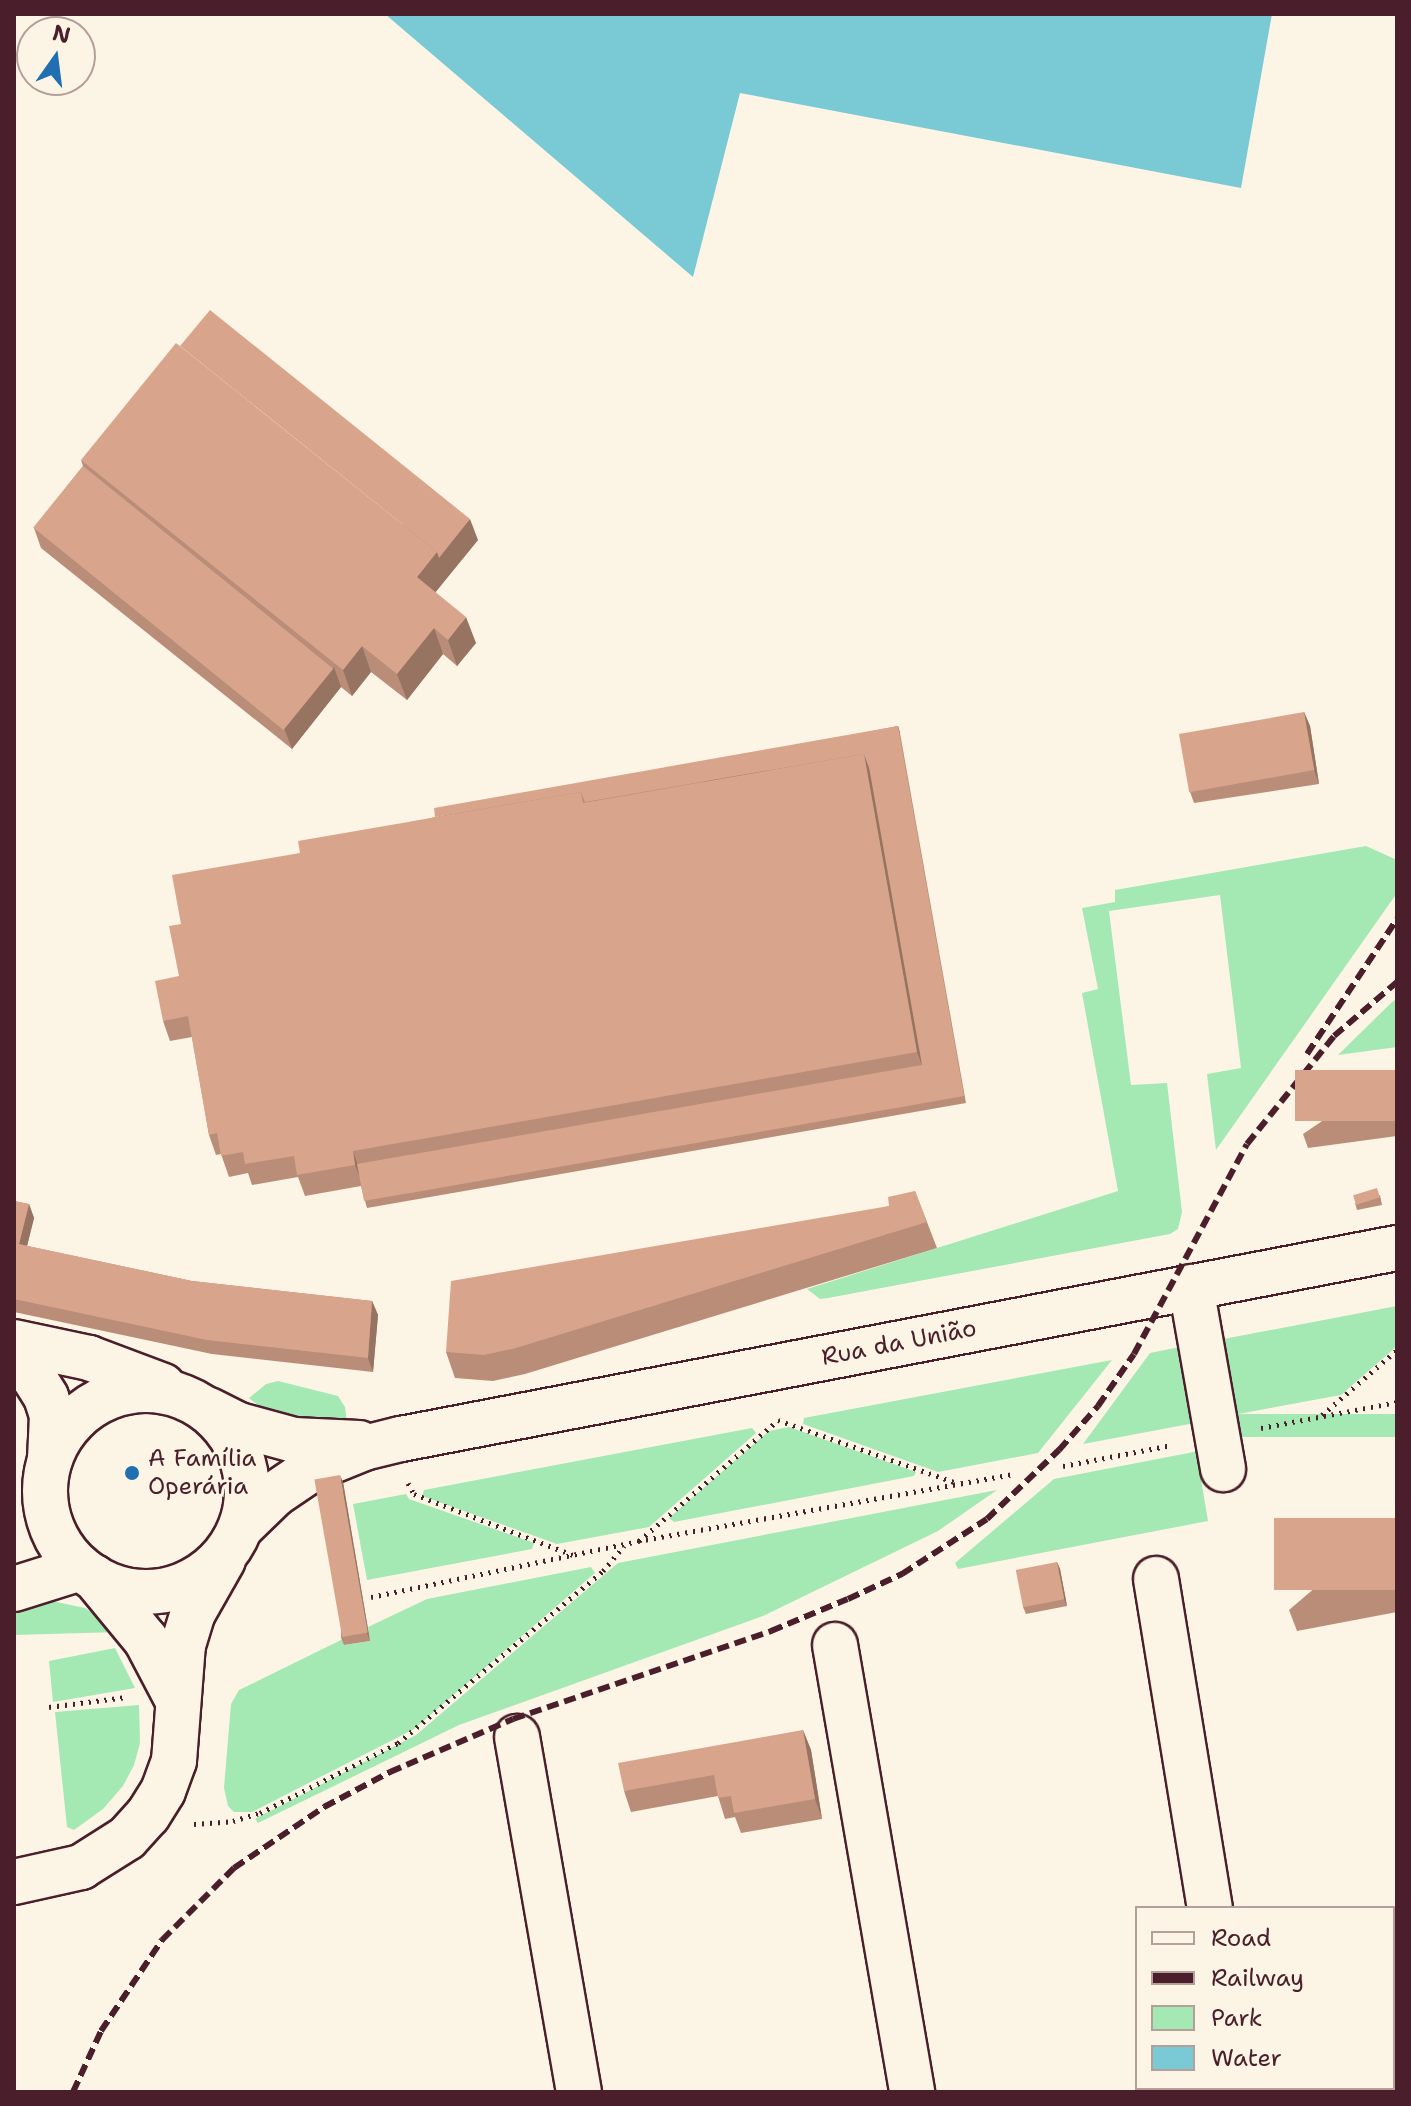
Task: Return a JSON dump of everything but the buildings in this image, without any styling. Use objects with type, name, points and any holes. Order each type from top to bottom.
[{"type":"street","name":"Rua da União","points":[[234,1539],[275,1494],[312,1469],[364,1448],[1397,1248]]},
{"type":"street","points":[[1191,1287],[1223,1469]]},
{"type":"street","points":[[14,1342],[89,1358],[197,1404],[226,1428],[239,1451],[247,1475],[247,1501],[234,1539],[193,1613],[183,1645],[157,1697]]},
{"type":"street","points":[[14,1359],[33,1376],[49,1406],[53,1436],[49,1461]]},
{"type":"street","points":[[14,1882],[81,1867],[127,1838],[148,1815],[163,1791],[174,1761],[179,1729],[157,1697],[139,1629],[58,1539],[30,1500],[72,1422],[91,1406],[112,1395],[136,1390],[162,1391],[197,1404]]},
{"type":"street","name":"Rua da União","points":[[197,1404],[239,1425],[294,1440],[359,1443],[401,1439]]},
{"type":"street","points":[[14,1589],[87,1572],[122,1589],[151,1592],[180,1586],[206,1573],[234,1539]]},
{"type":"street","points":[[1156,1579],[1210,1906]]},
{"type":"street","points":[[835,1645],[912,2092]]},
{"type":"street","points":[[517,1737],[579,2092]]},
{"type":"path","points":[[1319,1417],[1397,1350]]},
{"type":"path","points":[[638,1541],[778,1420],[958,1483]]},
{"type":"path","points":[[371,1597],[638,1541],[1015,1474]]},
{"type":"path","points":[[407,1482],[414,1494],[574,1555]]},
{"type":"path","points":[[189,1825],[233,1821],[260,1813],[398,1743],[603,1571],[625,1544]]},
{"type":"path","points":[[49,1707],[157,1697]]},
{"type":"green space","points":[[1366,846],[1397,860],[1397,893],[1216,1150],[1207,1074],[1241,1068],[1220,895],[1109,911],[1131,1085],[1167,1083],[1182,1212],[1178,1229],[1170,1234],[828,1298],[820,1299],[807,1289],[1118,1191],[1082,993],[1098,989],[1082,908],[1115,902],[1115,890]]},
{"type":"green space","points":[[1397,998],[1397,1047],[1338,1055],[1391,1003]]},
{"type":"green space","points":[[1397,1306],[1397,1346],[1341,1395],[1227,1416],[1213,1341]]},
{"type":"green space","points":[[1185,1346],[1200,1422],[1083,1444],[1150,1353]]},
{"type":"green space","points":[[1112,1360],[1038,1453],[938,1472],[803,1424],[804,1418]]},
{"type":"green space","points":[[278,1381],[338,1396],[345,1407],[347,1422],[330,1425],[271,1415],[249,1398],[266,1384]]},
{"type":"green space","points":[[1229,1414],[1397,1414],[1397,1437],[1229,1437]]},
{"type":"green space","points":[[789,1427],[916,1472],[914,1476],[674,1522],[669,1518],[769,1431]]},
{"type":"green space","points":[[752,1428],[756,1433],[649,1527],[557,1544],[422,1496],[424,1490]]},
{"type":"green space","points":[[1204,1450],[1209,1471],[1200,1473],[1208,1521],[958,1569],[955,1563],[1054,1479]]},
{"type":"green space","points":[[997,1490],[938,1531],[763,1616],[459,1725],[258,1823],[255,1819],[416,1735],[618,1563]]},
{"type":"green space","points":[[406,1494],[409,1499],[534,1543],[532,1549],[367,1580],[353,1504]]},
{"type":"green space","points":[[591,1567],[595,1573],[414,1729],[252,1812],[234,1812],[228,1806],[224,1788],[231,1704],[239,1690],[343,1639],[344,1645],[370,1641],[368,1627],[427,1599]]},
{"type":"green space","points":[[42,1599],[85,1608],[119,1632],[14,1635],[14,1605]]},
{"type":"green space","points":[[115,1648],[135,1688],[53,1702],[49,1661]]},
{"type":"green space","points":[[139,1705],[140,1743],[134,1765],[123,1786],[103,1809],[74,1830],[67,1827],[55,1712]]},
{"type":"water","points":[[385,14],[1272,14],[1241,188],[740,93],[693,277]]},
{"type":"railway","points":[[1307,1054],[1397,919]]},
{"type":"railway","points":[[73,2092],[101,2031],[162,1940],[234,1868],[324,1807],[390,1772],[513,1719],[771,1631],[848,1599],[902,1574],[987,1519],[1059,1450],[1098,1406],[1134,1354],[1247,1144],[1334,1036],[1397,982]]},
{"type":"place","name":"A Família Operária","points":[[132,1473]]}]
